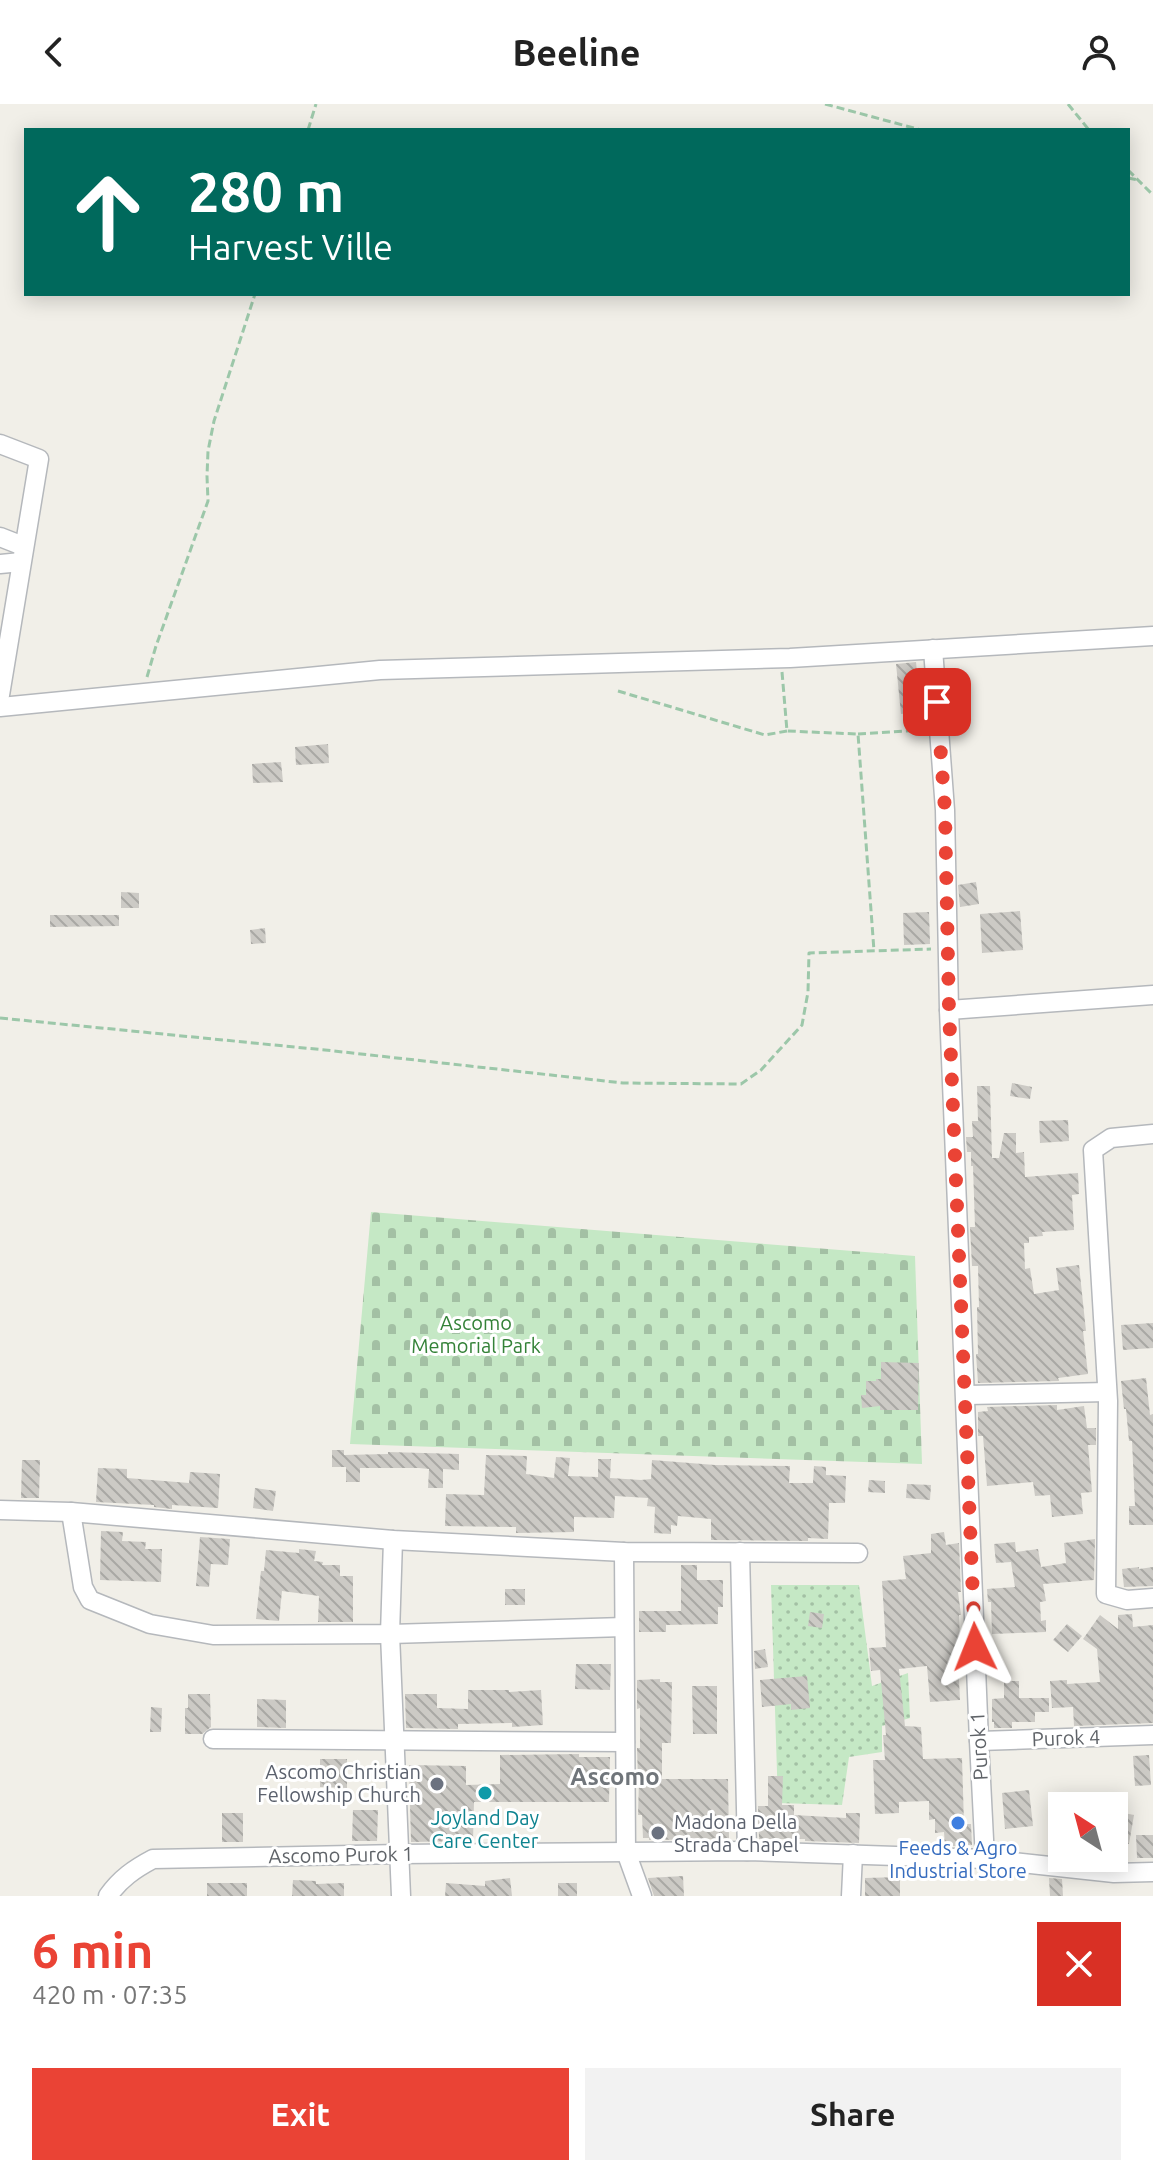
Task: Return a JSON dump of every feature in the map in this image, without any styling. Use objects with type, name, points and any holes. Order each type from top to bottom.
[{"type":"street","points":[[0,444],[39,459],[4,646],[0,695]]},
{"type":"street","points":[[0,537],[22,554]]},
{"type":"street","points":[[0,564],[22,554]]},
{"type":"street","points":[[0,707],[380,670],[781,658],[1153,636]]},
{"type":"street","name":"Purok 1","points":[[933,649],[945,810],[949,1010],[985,1859]]},
{"type":"street","points":[[949,1010],[1153,995]]},
{"type":"street","points":[[1153,1134],[1111,1138],[1093,1150],[1107,1392],[1106,1594],[1127,1600],[1153,1598]]},
{"type":"street","points":[[966,1395],[1107,1392]]},
{"type":"street","points":[[0,1510],[71,1512],[393,1540],[624,1552],[858,1553]]},
{"type":"street","points":[[71,1512],[83,1587],[90,1600],[150,1624],[213,1635],[390,1634],[624,1627]]},
{"type":"street","points":[[393,1540],[390,1634],[401,1896]]},
{"type":"street","points":[[624,1552],[626,1852],[642,1896]]},
{"type":"street","points":[[740,1552],[747,1851]]},
{"type":"street","name":"Purok 4","points":[[979,1741],[1153,1735]]},
{"type":"street","points":[[213,1739],[625,1742]]},
{"type":"street","name":"Ascomo Purok 1","points":[[108,1896],[122,1878],[153,1859],[747,1851],[985,1859],[1114,1873],[1153,1872]]},
{"type":"street","points":[[851,1896],[853,1854]]},
{"type":"path","points":[[309,128],[316,104]]},
{"type":"path","points":[[825,104],[914,128]]},
{"type":"path","points":[[1068,104],[1087,128]]},
{"type":"path","points":[[1130,172],[1153,195]]},
{"type":"path","points":[[1130,178],[1139,180]]},
{"type":"path","points":[[142,694],[208,501],[208,451],[214,421],[254,296]]},
{"type":"path","points":[[781,658],[787,731]]},
{"type":"path","points":[[618,691],[765,735],[787,731],[858,734],[939,729]]},
{"type":"path","points":[[858,734],[874,951]]},
{"type":"path","points":[[0,1018],[623,1083],[741,1084],[761,1070],[802,1025],[808,992],[809,953],[947,949]]},
{"type":"green space","name":"Ascomo Memorial Park","points":[[371,1212],[915,1256],[922,1464],[350,1444]]},
{"type":"green space","points":[[771,1585],[859,1585],[872,1686],[908,1673],[910,1718],[882,1726],[882,1752],[849,1757],[842,1805],[778,1803]]},
{"type":"building","points":[[916,662],[921,712],[901,714],[896,664]]},
{"type":"building","points":[[328,744],[329,763],[296,765],[295,747]]},
{"type":"building","points":[[281,762],[283,782],[253,783],[252,764]]},
{"type":"building","points":[[976,882],[979,904],[960,907],[958,885]]},
{"type":"building","points":[[121,892],[139,893],[139,908],[121,908]]},
{"type":"building","points":[[1020,911],[1023,950],[982,953],[980,914]]},
{"type":"building","points":[[929,912],[930,944],[904,945],[903,913]]},
{"type":"building","points":[[50,915],[119,915],[119,926],[50,927]]},
{"type":"building","points":[[265,928],[266,943],[251,944],[250,930]]},
{"type":"building","points":[[1012,1083],[1032,1087],[1030,1099],[1010,1096]]},
{"type":"building","points":[[977,1086],[990,1086],[992,1158],[999,1158],[1004,1133],[1016,1133],[1016,1153],[1024,1152],[1025,1177],[1078,1173],[1079,1194],[1072,1195],[1074,1230],[1042,1232],[1043,1236],[1029,1237],[1029,1243],[1024,1243],[1025,1269],[1030,1268],[1034,1294],[1059,1290],[1056,1268],[1079,1265],[1088,1374],[1058,1378],[1059,1381],[978,1383],[978,1266],[972,1266],[970,1227],[975,1227],[973,1166],[971,1152],[967,1152],[966,1137],[973,1137],[972,1121],[978,1121]]},
{"type":"building","points":[[1068,1120],[1069,1141],[1040,1143],[1039,1121]]},
{"type":"building","points":[[1153,1323],[1153,1348],[1123,1350],[1121,1325]]},
{"type":"building","points":[[881,1362],[919,1363],[918,1410],[880,1410],[880,1406],[862,1408],[861,1395],[866,1395],[866,1381],[881,1379]]},
{"type":"building","points":[[1146,1378],[1150,1415],[1153,1414],[1153,1525],[1129,1525],[1129,1506],[1135,1506],[1132,1441],[1129,1441],[1121,1381]]},
{"type":"building","points":[[1057,1405],[1057,1410],[1084,1406],[1087,1428],[1096,1428],[1096,1445],[1088,1445],[1092,1492],[1081,1493],[1083,1514],[1052,1517],[1050,1495],[1035,1496],[1033,1482],[987,1486],[983,1436],[978,1436],[978,1412],[988,1411],[987,1407]]},
{"type":"building","points":[[332,1450],[344,1450],[344,1455],[388,1452],[459,1454],[459,1470],[443,1469],[443,1488],[428,1488],[429,1469],[419,1468],[360,1468],[360,1482],[346,1482],[346,1467],[332,1467]]},
{"type":"building","points":[[486,1455],[527,1456],[526,1474],[554,1478],[556,1457],[570,1458],[568,1476],[598,1477],[598,1459],[611,1459],[610,1478],[641,1480],[651,1479],[652,1460],[790,1466],[789,1483],[813,1483],[814,1466],[826,1467],[826,1475],[846,1476],[845,1503],[829,1503],[828,1539],[808,1538],[808,1541],[711,1540],[711,1519],[678,1516],[677,1526],[671,1525],[671,1534],[654,1533],[655,1507],[647,1506],[648,1498],[615,1496],[614,1518],[574,1517],[574,1532],[516,1533],[516,1527],[445,1526],[446,1494],[484,1495]]},
{"type":"building","points":[[22,1460],[40,1460],[39,1498],[21,1498]]},
{"type":"building","points":[[98,1468],[127,1469],[127,1478],[189,1483],[190,1472],[220,1474],[218,1508],[172,1505],[172,1509],[96,1502]]},
{"type":"building","points":[[869,1480],[885,1481],[885,1493],[868,1492]]},
{"type":"building","points":[[907,1484],[931,1485],[930,1500],[906,1498]]},
{"type":"building","points":[[255,1488],[276,1491],[273,1511],[253,1508]]},
{"type":"building","points":[[101,1531],[123,1532],[122,1541],[146,1542],[145,1549],[162,1549],[161,1582],[100,1580]]},
{"type":"building","points":[[944,1532],[946,1545],[959,1543],[961,1615],[960,1641],[957,1641],[960,1700],[930,1702],[927,1666],[899,1669],[905,1726],[921,1727],[923,1759],[962,1758],[964,1824],[971,1824],[972,1845],[958,1846],[945,1846],[944,1832],[935,1833],[935,1819],[929,1820],[929,1801],[899,1802],[899,1813],[875,1814],[873,1760],[885,1760],[883,1735],[886,1735],[880,1670],[871,1671],[869,1648],[886,1647],[882,1581],[906,1579],[903,1556],[931,1553],[931,1534]]},
{"type":"building","points":[[200,1537],[230,1539],[228,1565],[211,1564],[209,1587],[196,1586]]},
{"type":"building","points":[[1095,1539],[1094,1580],[1043,1584],[1046,1601],[1040,1602],[1041,1621],[1046,1620],[1046,1632],[992,1634],[991,1602],[988,1602],[987,1589],[1015,1587],[1011,1562],[996,1563],[994,1544],[1015,1542],[1016,1552],[1038,1549],[1041,1567],[1066,1563],[1064,1543]]},
{"type":"building","points":[[299,1549],[316,1551],[314,1561],[323,1562],[322,1565],[340,1565],[340,1576],[353,1576],[353,1622],[318,1622],[319,1596],[282,1591],[279,1621],[256,1619],[266,1550],[299,1553]]},
{"type":"building","points":[[681,1565],[697,1565],[697,1580],[723,1580],[723,1607],[718,1607],[718,1624],[666,1625],[666,1632],[639,1632],[639,1611],[681,1611]]},
{"type":"building","points":[[1153,1567],[1153,1586],[1124,1587],[1122,1569]]},
{"type":"building","points":[[505,1589],[525,1589],[525,1605],[505,1605]]},
{"type":"building","points":[[810,1612],[824,1614],[822,1628],[808,1626]]},
{"type":"building","points":[[1132,1614],[1133,1627],[1153,1625],[1153,1723],[1074,1726],[1073,1707],[1052,1708],[1050,1681],[1067,1680],[1067,1684],[1100,1682],[1097,1649],[1083,1639],[1100,1615],[1118,1629],[1118,1615]]},
{"type":"building","points":[[1067,1624],[1082,1636],[1068,1652],[1053,1640]]},
{"type":"building","points":[[765,1649],[768,1667],[755,1669],[754,1651]]},
{"type":"building","points":[[576,1664],[611,1664],[610,1690],[575,1689]]},
{"type":"building","points":[[807,1676],[810,1708],[791,1710],[791,1704],[762,1707],[760,1680]]},
{"type":"building","points":[[660,1679],[660,1682],[672,1682],[671,1743],[662,1743],[662,1779],[728,1779],[729,1839],[643,1838],[642,1815],[638,1815],[640,1708],[637,1709],[637,1680]]},
{"type":"building","points":[[1004,1681],[1019,1681],[1019,1698],[1049,1698],[1049,1712],[1035,1712],[1035,1722],[1012,1722],[1012,1728],[994,1728],[992,1699],[1004,1698]]},
{"type":"building","points":[[692,1686],[717,1686],[717,1734],[693,1734]]},
{"type":"building","points":[[468,1690],[541,1690],[543,1725],[458,1724],[458,1729],[406,1728],[405,1694],[437,1694],[437,1708],[468,1709]]},
{"type":"building","points":[[188,1694],[210,1694],[211,1727],[202,1734],[185,1734]]},
{"type":"building","points":[[257,1699],[286,1700],[286,1728],[257,1727]]},
{"type":"building","points":[[151,1707],[162,1708],[161,1732],[150,1732]]},
{"type":"building","points":[[579,1754],[579,1757],[610,1757],[609,1802],[474,1802],[473,1841],[411,1842],[409,1765],[466,1766],[466,1785],[500,1784],[500,1755]]},
{"type":"building","points":[[1149,1755],[1151,1785],[1135,1786],[1133,1756]]},
{"type":"building","points":[[320,1759],[347,1759],[347,1788],[320,1787]]},
{"type":"building","points":[[768,1776],[783,1776],[782,1805],[794,1805],[794,1815],[846,1818],[846,1813],[860,1813],[859,1843],[759,1839],[758,1806],[768,1806]]},
{"type":"building","points":[[1029,1790],[1033,1826],[1005,1829],[1002,1793]]},
{"type":"building","points":[[353,1810],[378,1810],[377,1841],[352,1841]]},
{"type":"building","points":[[222,1813],[243,1813],[243,1842],[222,1842]]},
{"type":"building","points":[[1128,1814],[1134,1815],[1128,1844]]},
{"type":"building","points":[[1136,1835],[1153,1835],[1153,1858],[1137,1858]]},
{"type":"building","points":[[683,1876],[684,1896],[654,1896],[648,1878]]},
{"type":"building","points":[[900,1877],[900,1896],[865,1896],[865,1878]]},
{"type":"building","points":[[510,1878],[512,1896],[445,1896],[446,1883],[485,1886],[485,1881]]},
{"type":"building","points":[[1049,1878],[1062,1879],[1063,1896],[1050,1896]]},
{"type":"building","points":[[293,1880],[316,1881],[316,1884],[344,1883],[344,1896],[292,1896]]},
{"type":"building","points":[[207,1883],[247,1883],[247,1896],[207,1896]]},
{"type":"building","points":[[558,1883],[577,1883],[577,1896],[558,1896]]},
{"type":"place","name":"Ascomo Christian Fellowship Church","points":[[437,1784]]},
{"type":"place","name":"Joyland Day Care Center","points":[[485,1793]]},
{"type":"place","name":"Feeds & Agro Industrial Store","points":[[958,1823]]},
{"type":"place","name":"Madona Della Strada Chapel","points":[[658,1833]]},
{"type":"district","name":"Ascomo","points":[[615,1777]]},
{"type":"route","points":[[937,702],[945,810],[949,1010],[975,1647]]}]
